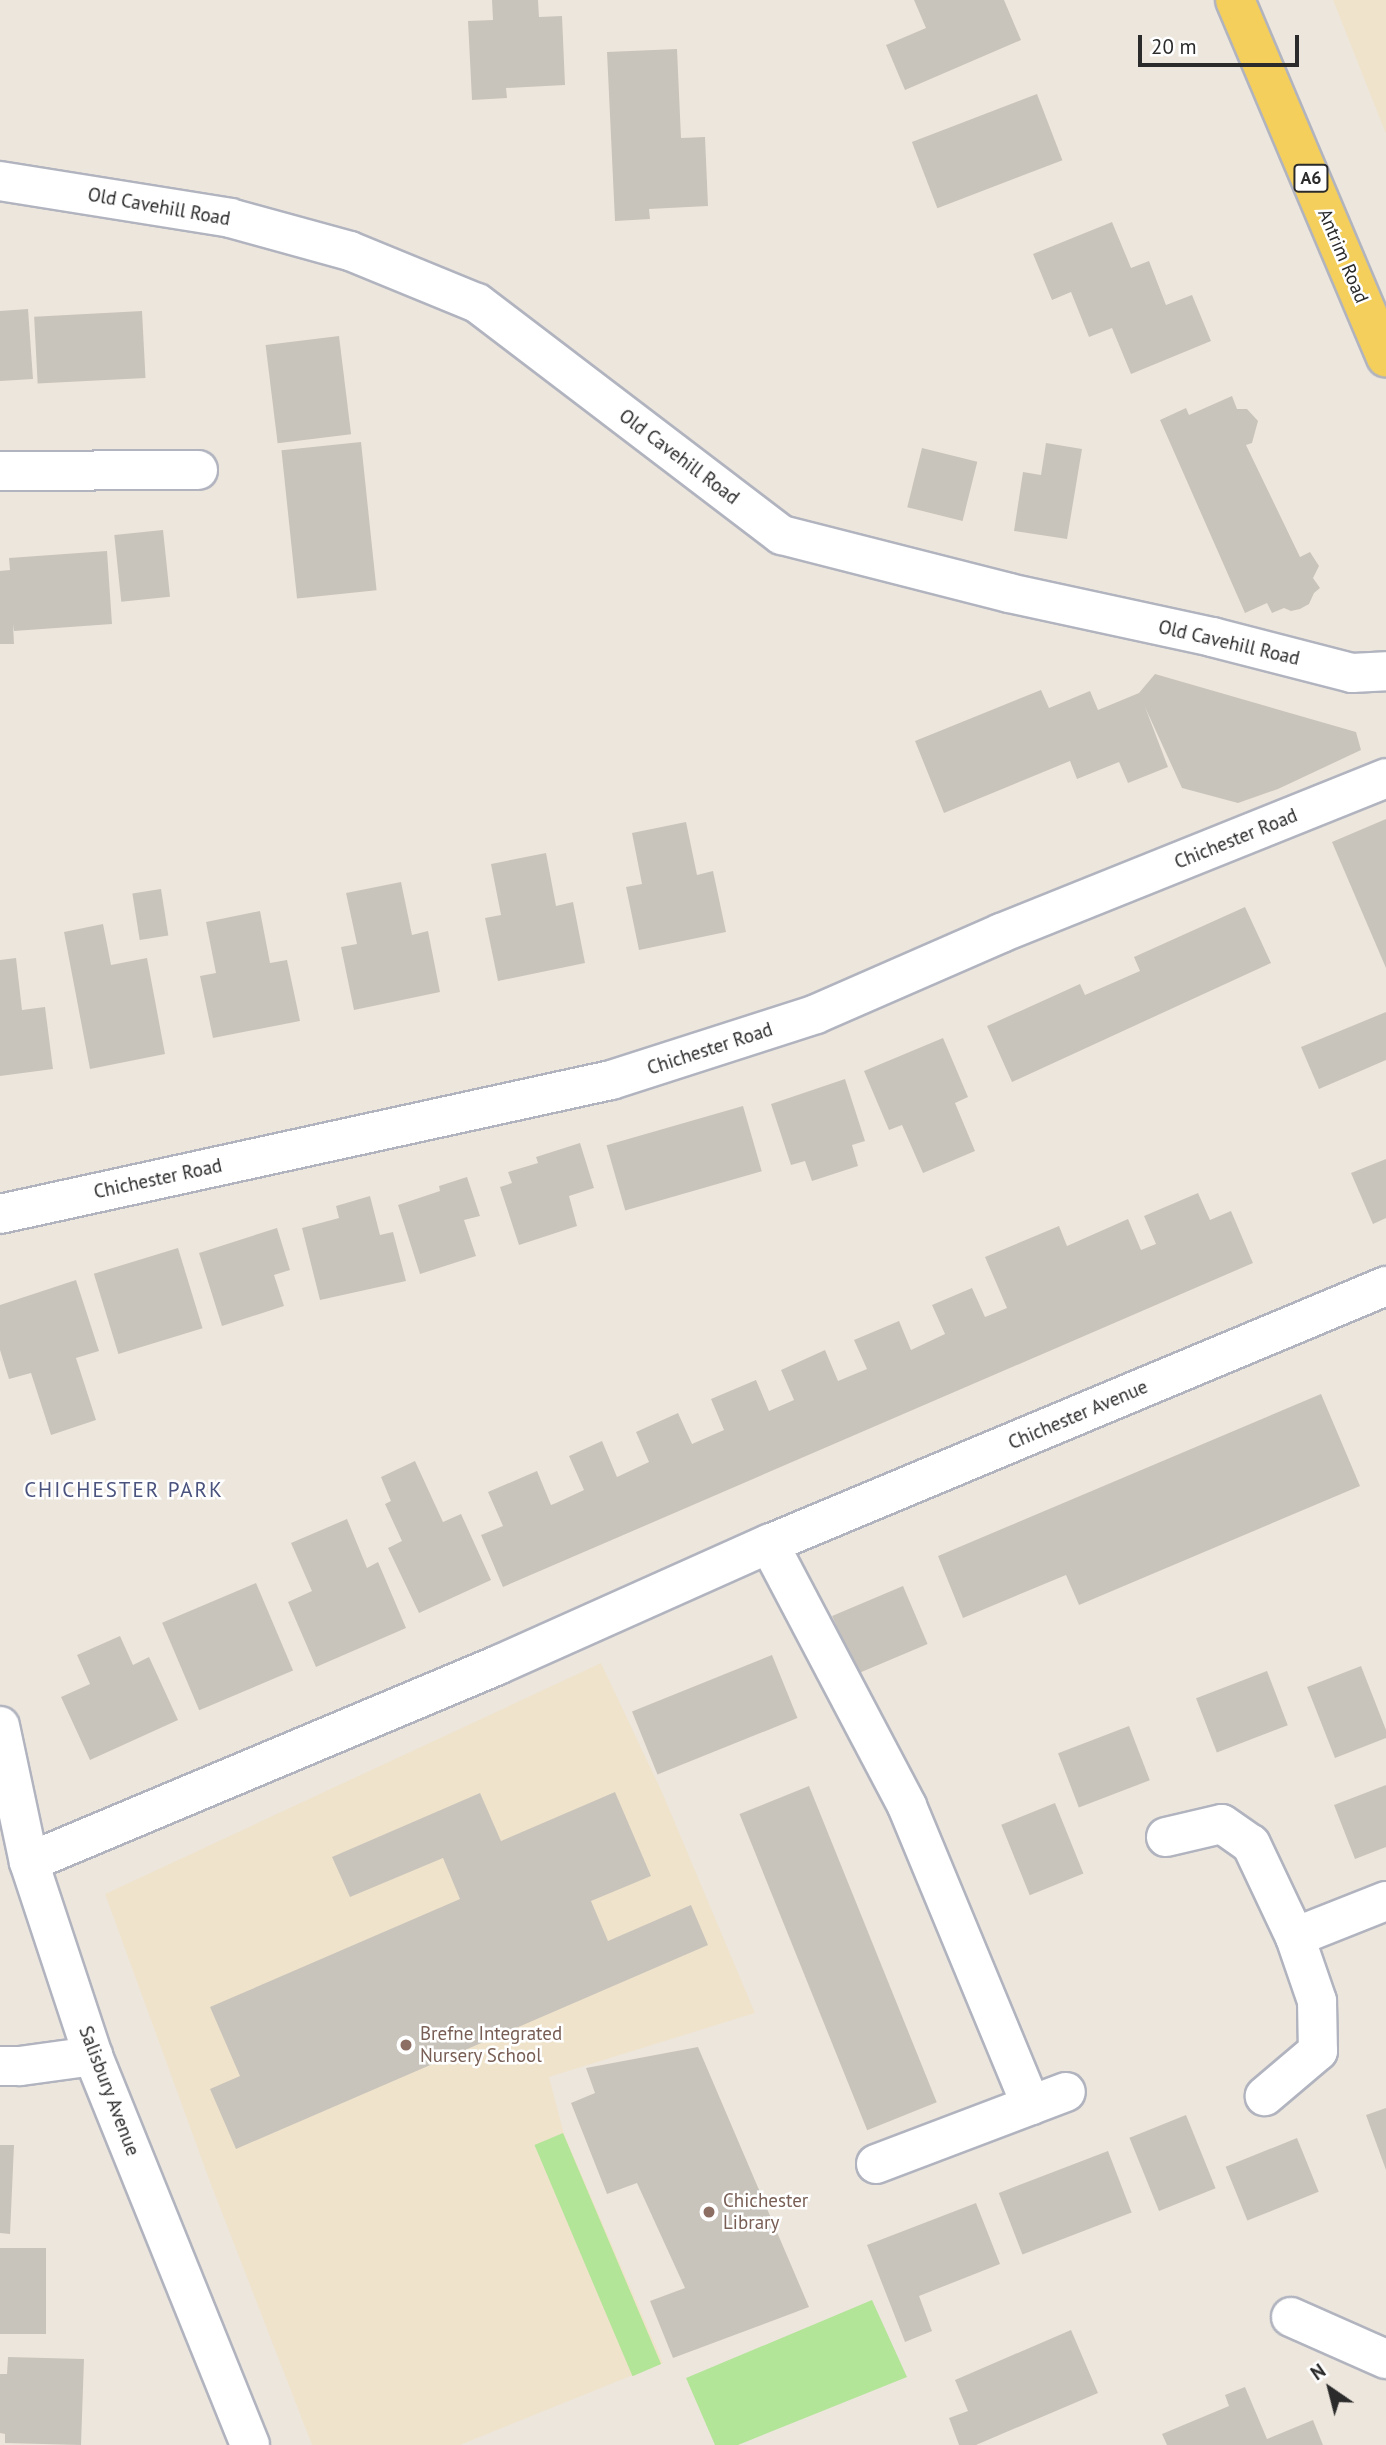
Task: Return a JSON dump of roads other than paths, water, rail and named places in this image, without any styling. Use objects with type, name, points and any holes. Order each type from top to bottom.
[{"type":"main road","name":"Antrim Road","points":[[1235,0],[1386,357]]},
{"type":"street","name":"Old Cavehill Road","points":[[0,181],[230,218],[350,251],[477,303],[782,535],[1009,593],[1212,638],[1352,673],[1386,671]]},
{"type":"street","points":[[0,471],[198,470]]},
{"type":"street","name":"Chichester Road","points":[[0,1214],[611,1080],[816,1014],[1001,933],[1386,778]]},
{"type":"street","name":"Chichester Avenue","points":[[29,1862],[498,1665],[769,1544],[1386,1286]]},
{"type":"street","points":[[769,1544],[907,1806],[1049,2099],[876,2164]]},
{"type":"street","name":"Salisbury Avenue","points":[[0,1726],[29,1862],[93,2056],[250,2445]]},
{"type":"street","points":[[1166,1837],[1222,1824],[1251,1844],[1295,1937],[1317,2001],[1318,2051],[1265,2096]]},
{"type":"street","points":[[1295,1937],[1386,1901]]},
{"type":"street","points":[[0,2066],[20,2066],[93,2056]]},
{"type":"street","points":[[1291,2317],[1386,2359]]},
{"type":"place","name":"Brefne Integrated Nursery School","points":[[406,2045]]},
{"type":"place","name":"Chichester Library","points":[[709,2212]]},
{"type":"district","name":"CHICHESTER PARK","points":[[124,1490]]}]
